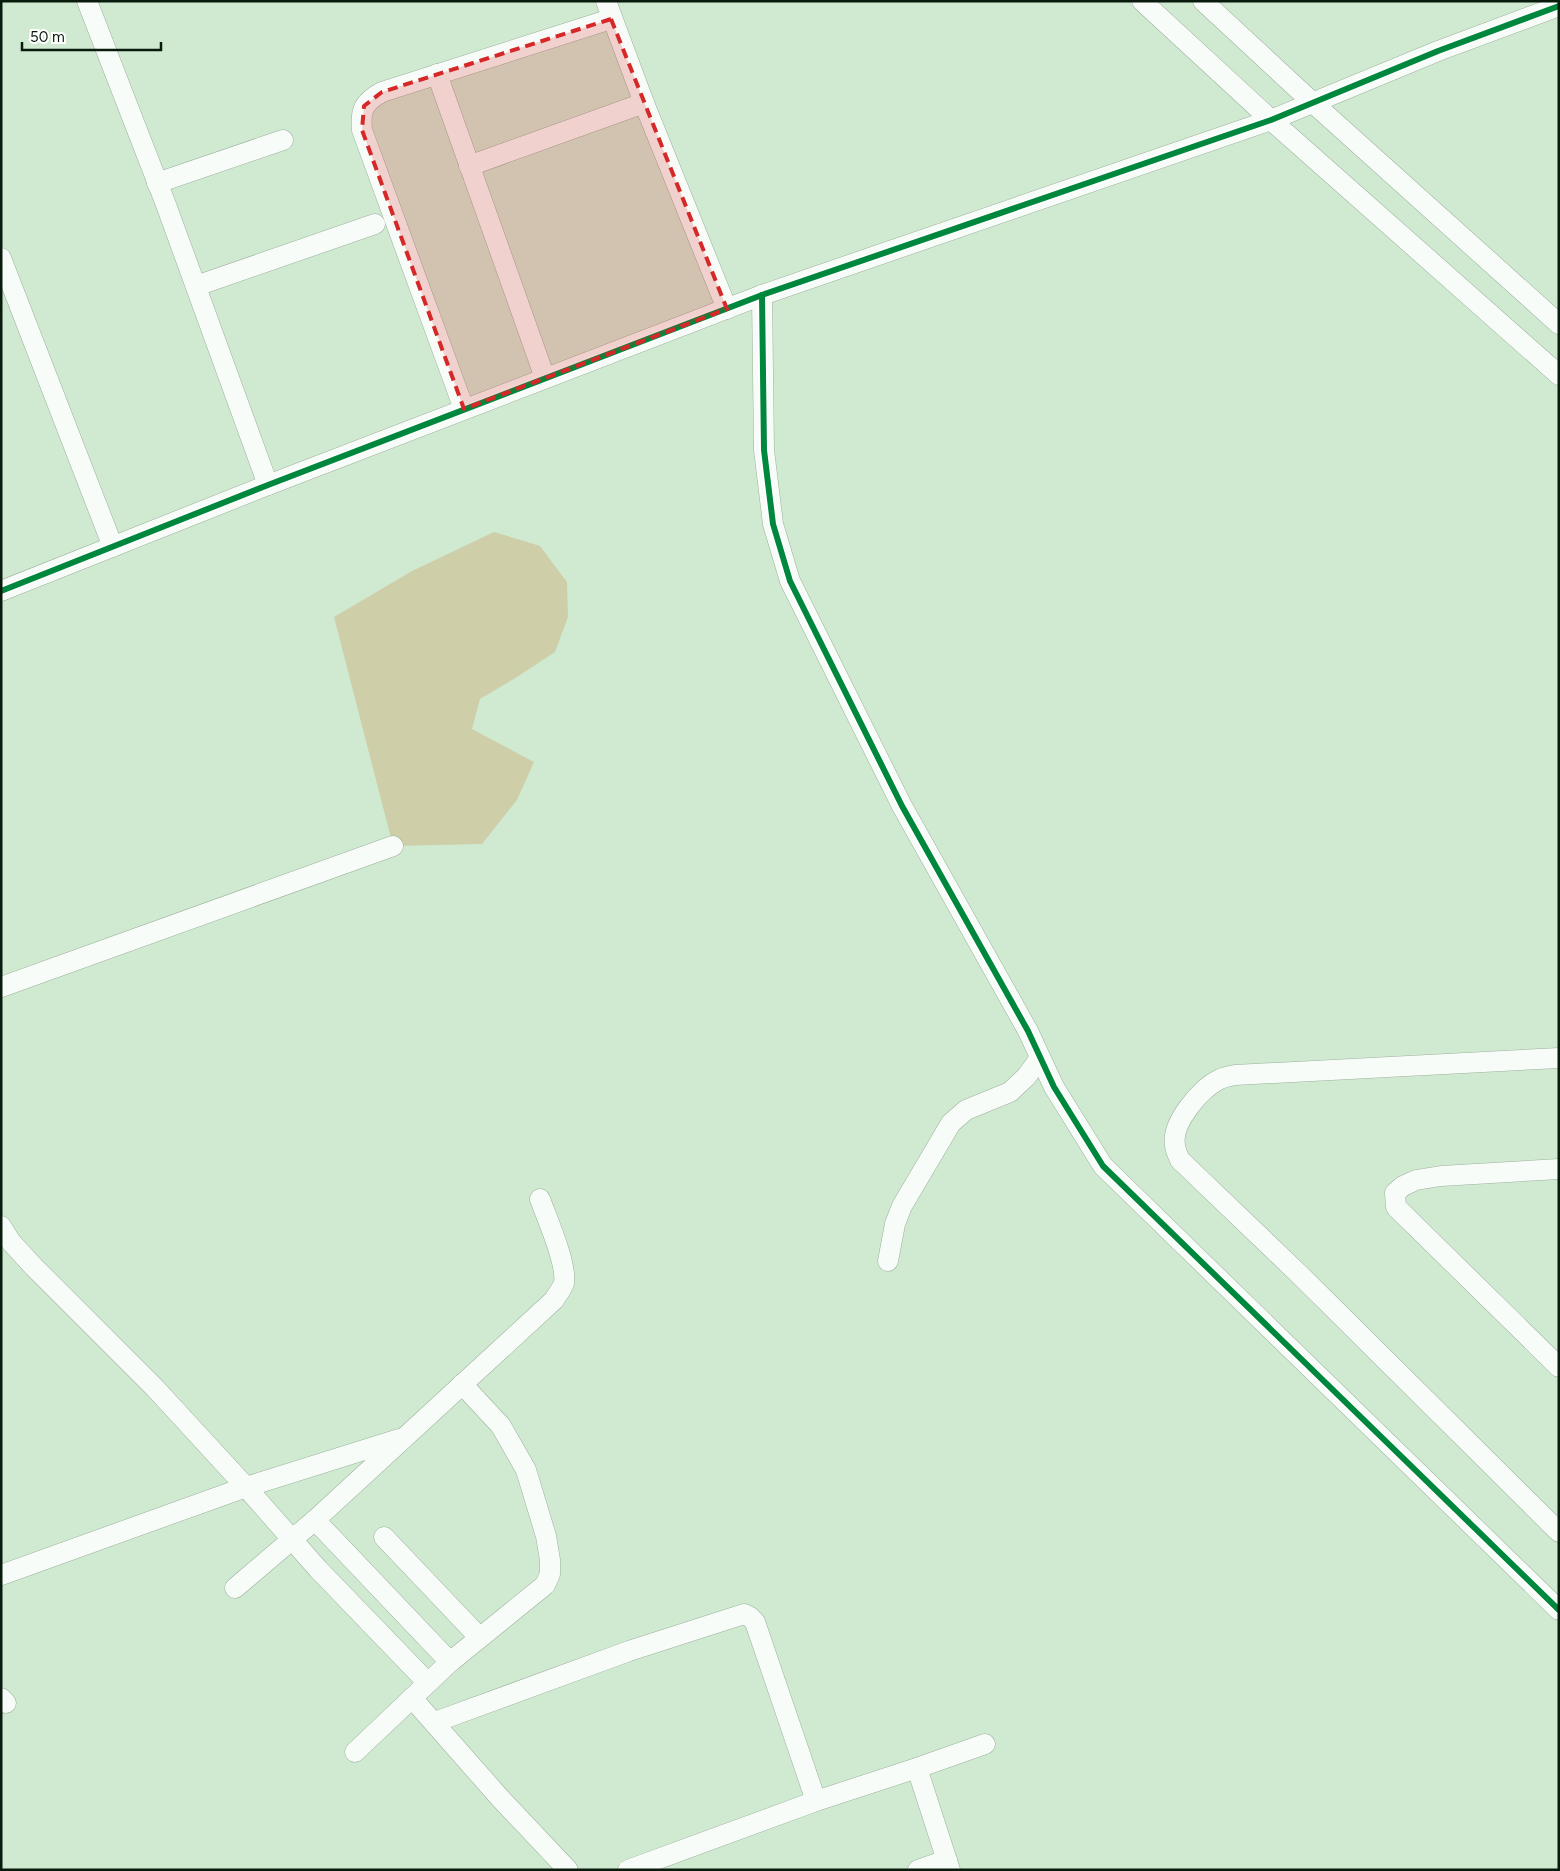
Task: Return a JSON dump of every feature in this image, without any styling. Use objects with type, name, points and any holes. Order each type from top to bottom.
[{"type":"street","points":[[88,1],[158,182],[268,485]]},
{"type":"street","points":[[1142,1],[1271,120],[1559,375]]},
{"type":"street","points":[[1203,1],[1312,102],[1559,324]]},
{"type":"street","points":[[1,591],[268,485],[762,295],[1271,120],[1438,51],[1559,6]]},
{"type":"street","points":[[464,409],[362,130],[361,119],[364,106],[369,99],[382,92],[437,74],[608,10],[727,310]]},
{"type":"street","points":[[437,74],[545,378]]},
{"type":"street","points":[[470,166],[644,103]]},
{"type":"street","points":[[158,182],[283,140]]},
{"type":"street","points":[[196,286],[375,224]]},
{"type":"street","points":[[1,258],[112,547]]},
{"type":"street","points":[[762,295],[764,450],[773,524],[790,581],[902,806],[1019,1015],[1054,1087],[1083,1136],[1103,1166],[1559,1610]]},
{"type":"street","points":[[1,987],[393,846]]},
{"type":"street","points":[[888,1261],[895,1224],[902,1206],[952,1123],[966,1110],[1010,1092],[1026,1077],[1040,1058]]},
{"type":"street","points":[[1559,1058],[1235,1075],[1220,1079],[1206,1088],[1182,1116],[1175,1132],[1174,1144],[1180,1160],[1300,1275],[1559,1532]]},
{"type":"street","points":[[1559,1169],[1440,1176],[1416,1180],[1403,1186],[1396,1193],[1396,1207],[1559,1366]]},
{"type":"street","points":[[236,1588],[316,1520],[554,1300],[564,1285],[564,1273],[540,1199]]},
{"type":"street","points":[[1,1226],[11,1242],[34,1267],[155,1388],[362,1617],[428,1682]]},
{"type":"street","points":[[355,1752],[450,1662],[545,1585],[550,1574],[546,1536],[526,1470],[500,1426],[462,1384]]},
{"type":"street","points":[[1,1575],[246,1487],[404,1437]]},
{"type":"street","points":[[316,1520],[450,1662]]},
{"type":"street","points":[[384,1536],[480,1637]]},
{"type":"street","points":[[435,1722],[629,1651],[744,1614],[755,1622],[816,1800]]},
{"type":"street","points":[[412,1698],[500,1798],[568,1870]]},
{"type":"street","points":[[628,1870],[816,1800],[985,1744]]},
{"type":"street","points":[[916,1768],[948,1865],[918,1870]]},
{"type":"highlighted area","points":[[611,19],[727,309],[464,409],[362,130],[364,106],[382,92]]},
{"type":"green space","points":[[494,532],[540,546],[567,582],[568,617],[555,652],[480,699],[472,729],[534,762],[517,800],[482,844],[393,846],[334,617],[412,571]]},
{"type":"cycle path","points":[[1,591],[268,485],[762,295],[1271,120],[1438,51],[1559,6]]},
{"type":"cycle path","points":[[762,295],[764,450],[773,524],[790,581],[902,806],[1028,1031],[1054,1087],[1103,1166],[1559,1610]]}]
